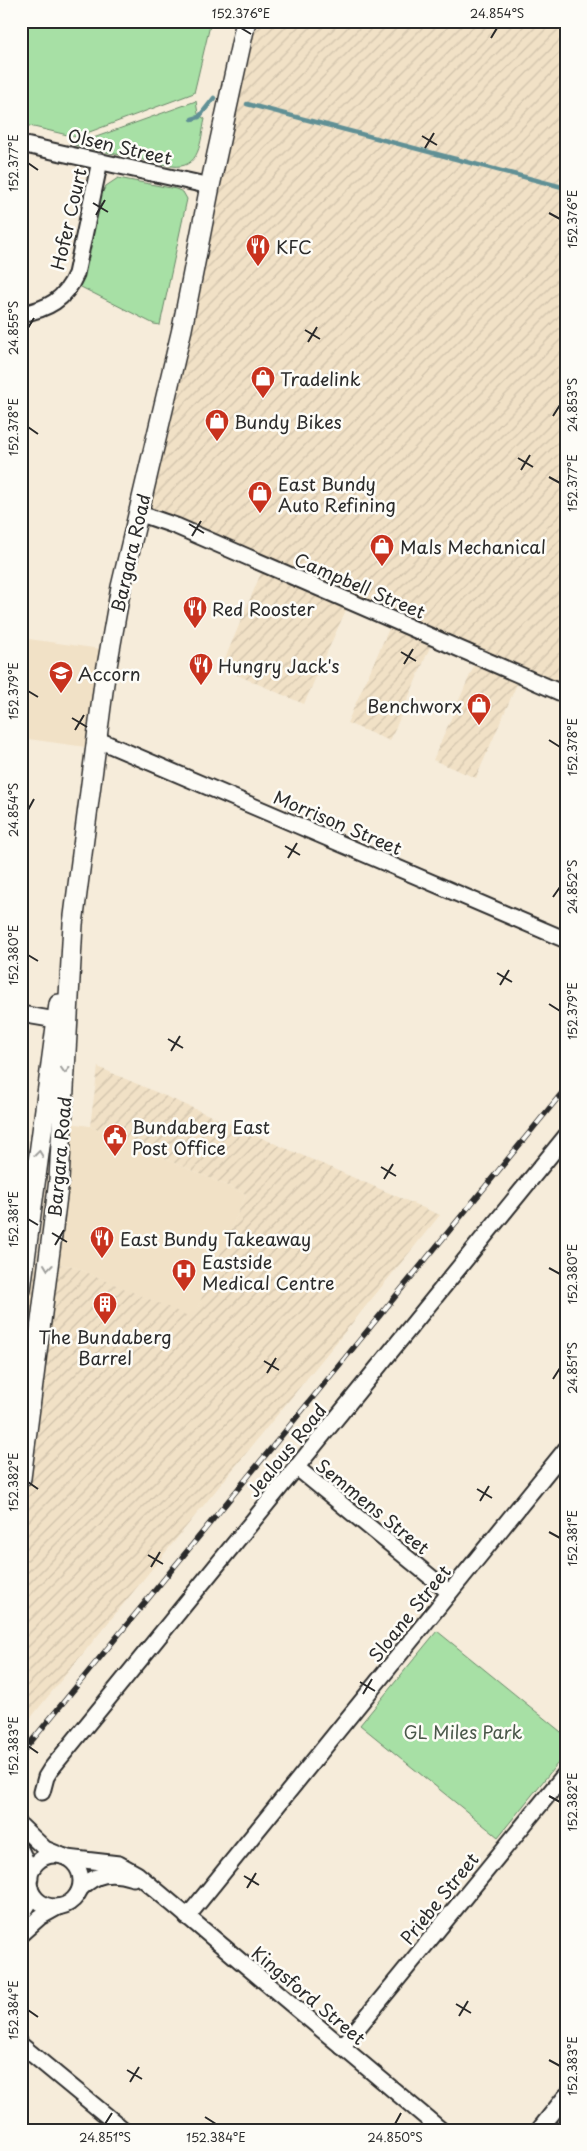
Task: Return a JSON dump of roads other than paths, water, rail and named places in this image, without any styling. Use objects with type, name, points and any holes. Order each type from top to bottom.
[{"type":"main road","name":"Bargara Road","points":[[21,1289],[28,1197],[62,1021],[96,739],[111,638],[138,513],[182,329],[210,186],[246,21]]},
{"type":"main road","name":"Bargara Road","points":[[21,1478],[56,1201],[62,1021]]},
{"type":"main road","points":[[28,1197],[56,1201]]},
{"type":"street","name":"Olsen Street","points":[[21,144],[210,186]]},
{"type":"street","name":"Hofer Court","points":[[21,314],[51,306],[59,300],[72,284],[76,274],[100,161]]},
{"type":"street","name":"Campbell Street","points":[[138,513],[183,529],[566,695]]},
{"type":"street","name":"Morrison Street","points":[[96,739],[566,940]]},
{"type":"street","points":[[21,1014],[62,1021]]},
{"type":"street","name":"Jealous Road","points":[[42,1792],[46,1777],[51,1769],[566,1136]]},
{"type":"street","name":"Sloane Street","points":[[187,1917],[566,1449]]},
{"type":"street","name":"Semmens Street","points":[[296,1468],[449,1592]]},
{"type":"street","name":"Priebe Street","points":[[342,2047],[566,1773]]},
{"type":"street","points":[[21,1826],[45,1849],[64,1857],[78,1868],[81,1882],[80,1889],[72,1901],[40,1917],[21,1934]]},
{"type":"street","points":[[21,1851],[29,1868],[30,1883],[28,1903],[21,1916]]},
{"type":"street","points":[[58,1907],[36,1899],[30,1883],[38,1862],[49,1856],[64,1857]]},
{"type":"street","name":"Kingsford Street","points":[[64,1857],[126,1866],[441,2130]]},
{"type":"street","name":"Kingsford Street","points":[[80,1889],[98,1875],[111,1874],[133,1878],[154,1889]]},
{"type":"street","points":[[21,2045],[124,2130]]},
{"type":"street","points":[[538,2130],[566,2096]]},
{"type":"waterway","points":[[192,119],[199,117],[214,98]]},
{"type":"waterway","points":[[247,104],[566,188]]},
{"type":"railway","points":[[21,1754],[566,1088]]},
{"type":"place","name":"KFC","points":[[258,267]]},
{"type":"place","name":"Tradelink","points":[[263,399]]},
{"type":"place","name":"Bundy Bikes","points":[[217,442]]},
{"type":"place","name":"East Bundy Auto Refining","points":[[260,514]]},
{"type":"place","name":"Mals Mechanical","points":[[382,567]]},
{"type":"place","name":"Red Rooster","points":[[195,629]]},
{"type":"place","name":"Hungry Jack's","points":[[201,686]]},
{"type":"place","name":"Accorn","points":[[61,694]]},
{"type":"place","name":"Benchworx","points":[[479,726]]},
{"type":"place","name":"Bundaberg East Post Office","points":[[115,1157]]},
{"type":"place","name":"East Bundy Takeaway","points":[[102,1259]]},
{"type":"place","name":"Eastside Medical Centre","points":[[184,1292]]},
{"type":"place","name":"The Bundaberg Barrel","points":[[105,1325]]},
{"type":"park label","name":"GL Miles Park","points":[[463,1731]]}]
